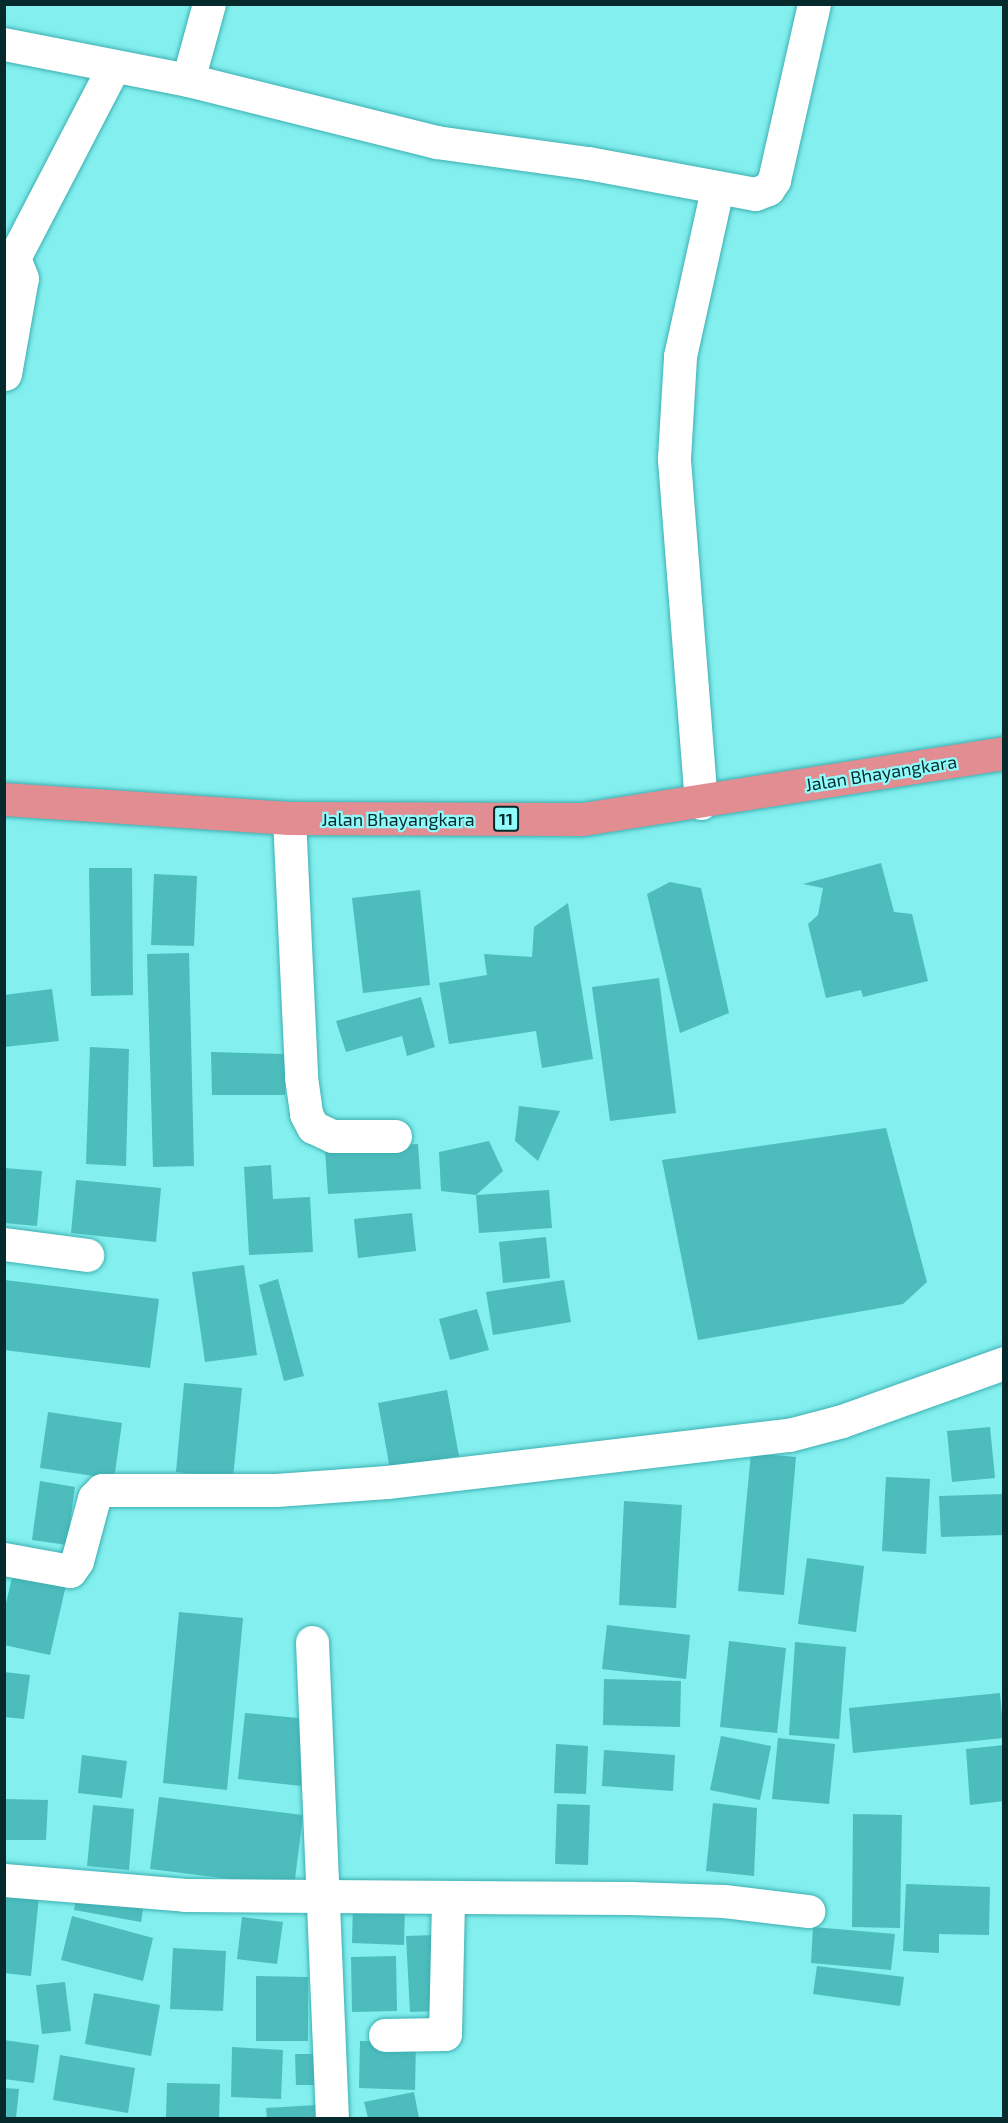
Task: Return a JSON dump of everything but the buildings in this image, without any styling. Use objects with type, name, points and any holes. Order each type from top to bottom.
[{"type":"highway","name":"Jalan Bhayangkara","points":[[4,799],[290,818],[583,819],[701,803],[1004,753]]},
{"type":"street","points":[[188,80],[209,4]]},
{"type":"street","points":[[4,44],[188,80],[435,142],[588,163],[755,195],[768,189],[774,180],[814,4]]},
{"type":"street","points":[[5,374],[22,278],[14,258],[114,66]]},
{"type":"street","points":[[701,803],[674,458],[680,356],[717,189]]},
{"type":"street","points":[[290,818],[301,1077],[306,1114],[313,1127],[332,1136],[395,1136]]},
{"type":"street","points":[[4,1244],[87,1255]]},
{"type":"street","points":[[4,1559],[70,1571],[77,1561],[93,1498],[102,1490],[276,1490],[387,1482],[789,1436],[842,1421],[1004,1363]]},
{"type":"street","points":[[312,1642],[332,2118]]},
{"type":"street","points":[[4,1880],[185,1896],[448,1899],[630,1898],[724,1901],[808,1911]]},
{"type":"street","points":[[385,2035],[446,2034],[448,1899]]}]
